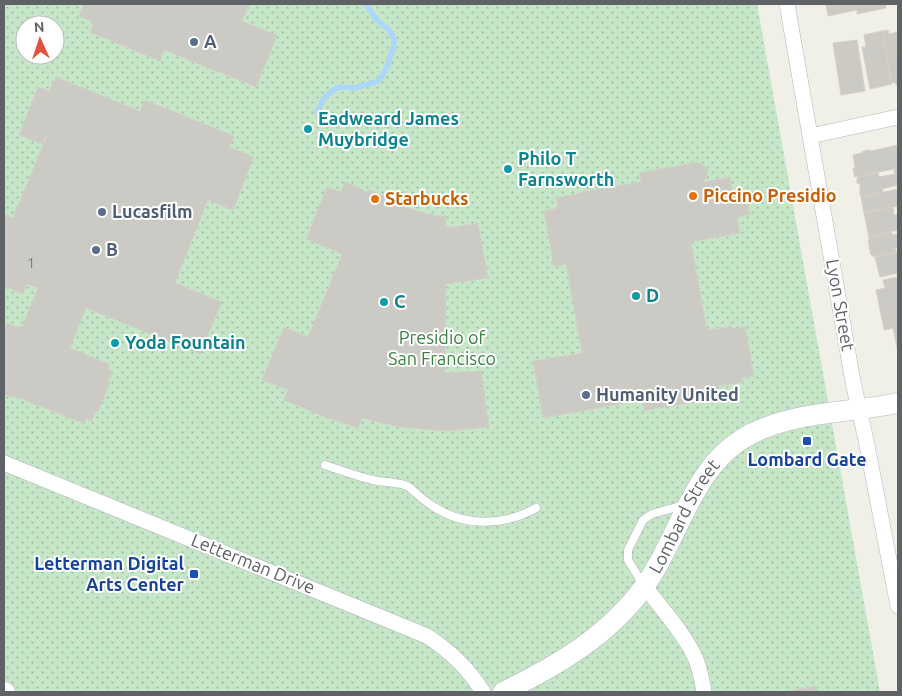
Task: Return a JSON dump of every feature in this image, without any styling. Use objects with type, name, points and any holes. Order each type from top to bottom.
[{"type":"street","name":"Lyon Street","points":[[787,4],[854,382],[898,606]]},
{"type":"street","points":[[810,136],[898,118]]},
{"type":"street","name":"Lombard Street","points":[[503,692],[563,660],[596,637],[621,614],[644,586],[696,488],[725,451],[751,434],[774,425],[806,417],[898,403]]},
{"type":"street","name":"Letterman Drive","points":[[4,464],[415,630],[452,654],[469,673],[482,692]]},
{"type":"street","points":[[644,586],[680,632],[695,656],[704,692]]},
{"type":"lane","points":[[325,465],[362,477],[407,485],[432,506],[445,514],[461,519],[491,523],[526,514],[536,508]]},
{"type":"lane","points":[[644,586],[628,560],[627,554],[642,520],[652,514],[688,504]]},
{"type":"green space","name":"Presidio of San Francisco","points":[[4,4],[757,4],[880,692],[4,692]]},
{"type":"building","name":"A","points":[[84,4],[249,4],[242,21],[277,35],[256,87],[164,50],[160,61],[90,32],[94,22],[79,16]]},
{"type":"building","points":[[826,4],[885,4],[886,8],[857,14],[857,10],[828,16]]},
{"type":"building","points":[[888,30],[889,34],[897,32],[898,84],[896,85],[895,82],[892,83],[882,31]]},
{"type":"building","points":[[882,31],[892,84],[870,89],[862,47],[866,47],[864,35]]},
{"type":"building","points":[[857,40],[865,91],[841,95],[833,43]]},
{"type":"building","name":"B","points":[[56,77],[140,111],[145,100],[234,136],[229,147],[254,157],[233,210],[208,200],[175,283],[222,302],[200,354],[86,308],[70,348],[109,364],[107,369],[113,371],[98,412],[96,411],[92,421],[86,419],[85,424],[14,396],[13,398],[4,394],[4,329],[7,323],[19,328],[19,326],[22,327],[38,288],[27,284],[23,294],[4,286],[4,214],[13,218],[47,135],[41,144],[19,135],[38,87],[49,91]]},
{"type":"building","points":[[898,145],[898,168],[855,177],[853,155],[863,151]]},
{"type":"building","name":"D","points":[[698,162],[708,170],[706,179],[703,182],[730,177],[733,193],[745,191],[750,215],[737,217],[740,233],[691,242],[707,330],[732,326],[733,329],[745,327],[754,376],[742,378],[743,382],[691,391],[693,402],[644,411],[642,400],[543,418],[533,361],[582,353],[566,264],[554,267],[544,211],[558,208],[556,198],[641,182],[639,173]]},
{"type":"building","points":[[898,168],[898,185],[882,189],[883,192],[862,197],[860,195],[860,184],[857,183],[858,177],[878,172],[879,177],[895,174],[894,169]]},
{"type":"building","name":"C","points":[[345,182],[368,192],[369,190],[414,210],[432,215],[446,216],[445,227],[478,223],[488,278],[446,284],[445,373],[481,371],[489,427],[448,431],[399,427],[362,418],[358,428],[284,400],[288,390],[262,380],[284,327],[308,337],[342,254],[306,239],[327,187],[341,192]]},
{"type":"building","points":[[898,189],[898,206],[864,213],[861,197]]},
{"type":"building","points":[[893,207],[894,215],[898,214],[898,230],[869,237],[864,213]]},
{"type":"building","points":[[892,232],[892,235],[898,234],[896,252],[873,257],[868,240],[869,237]]},
{"type":"building","points":[[898,252],[898,273],[880,277],[875,257]]},
{"type":"building","points":[[898,277],[898,352],[893,328],[884,330],[876,290],[885,288],[883,280]]},
{"type":"building","points":[[817,686],[818,692],[785,692]]},
{"type":"waterway","points":[[317,112],[324,98],[332,91],[340,87],[355,88],[378,81],[387,67],[394,39],[389,30],[375,18],[366,4]]},
{"type":"place","name":"A","points":[[194,42]]},
{"type":"place","name":"Eadweard James Muybridge","points":[[308,129]]},
{"type":"place","name":"Philo T Farnsworth","points":[[508,169]]},
{"type":"place","name":"Piccino Presidio","points":[[693,196]]},
{"type":"place","name":"Starbucks","points":[[375,199]]},
{"type":"place","name":"Lucasfilm","points":[[102,212]]},
{"type":"place","name":"B","points":[[96,250]]},
{"type":"place","name":"D","points":[[636,296]]},
{"type":"place","name":"C","points":[[384,302]]},
{"type":"place","name":"Yoda Fountain","points":[[115,343]]},
{"type":"place","name":"Humanity United","points":[[586,395]]},
{"type":"place","name":"Lombard Gate","points":[[807,441]]},
{"type":"place","name":"Letterman Digital Arts Center","points":[[194,574]]}]
